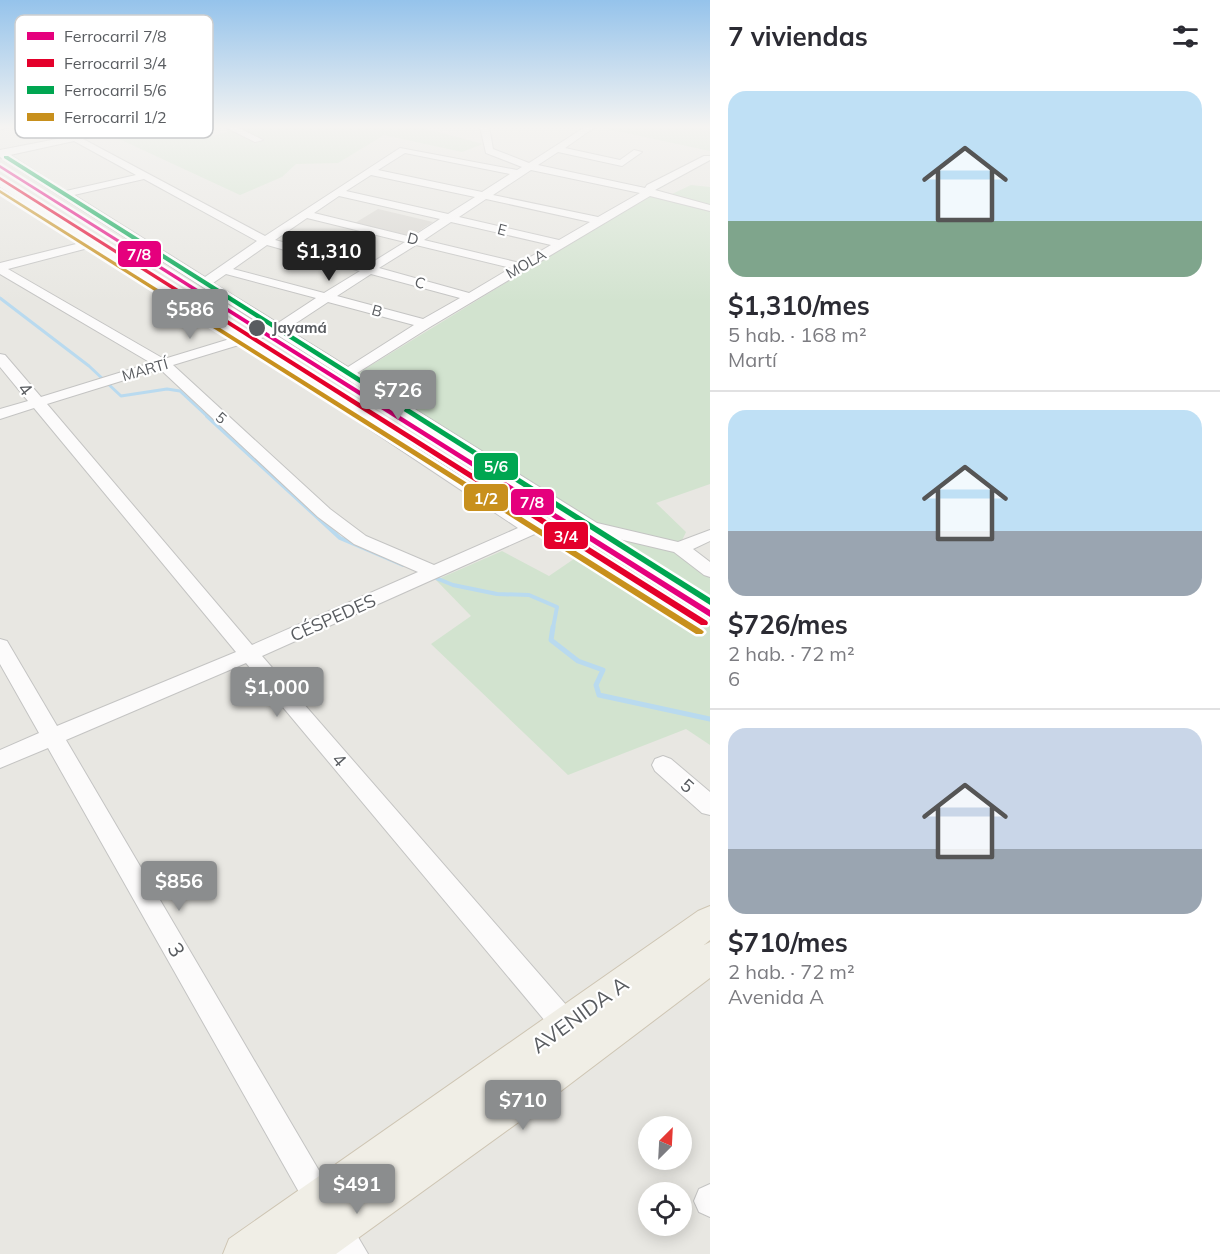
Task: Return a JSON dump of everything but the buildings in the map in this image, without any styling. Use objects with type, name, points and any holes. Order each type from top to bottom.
[{"type":"main road","name":"AVENIDA A","points":[[300,1254],[577,1038],[710,921]]},
{"type":"main road","name":"AVENIDA A","points":[[577,1038],[710,958]]},
{"type":"main road","name":"AVENIDA A","points":[[244,1254],[336,1227]]},
{"type":"street","points":[[4,186],[245,340]]},
{"type":"street","points":[[52,186],[591,527],[680,548],[710,571]]},
{"type":"street","points":[[65,194],[103,186]]},
{"type":"street","name":"C","points":[[162,186],[264,242],[470,297]]},
{"type":"street","points":[[206,282],[347,186]]},
{"type":"street","points":[[435,186],[599,221]]},
{"type":"street","name":"MARTÍ","points":[[0,414],[277,329],[499,186]]},
{"type":"street","points":[[614,186],[650,192],[710,208]]},
{"type":"street","name":"MOLA","points":[[346,374],[470,297],[650,192],[654,186]]},
{"type":"street","name":"E","points":[[337,192],[561,244]]},
{"type":"street","points":[[348,224],[382,202]]},
{"type":"street","name":"D","points":[[305,214],[521,267]]},
{"type":"street","points":[[0,268],[94,243]]},
{"type":"street","name":"5","points":[[0,268],[164,365],[324,513],[360,540],[431,575]]},
{"type":"street","name":"B","points":[[225,270],[425,324]]},
{"type":"street","name":"CÉSPEDES","points":[[0,759],[249,654],[531,529],[245,340]]},
{"type":"street","name":"4","points":[[0,358],[577,1038]]},
{"type":"street","points":[[680,548],[710,535]]},
{"type":"street","name":"3","points":[[0,646],[336,1227]]},
{"type":"street","name":"5","points":[[663,765],[710,806]]},
{"type":"shaded area","points":[[378,209],[433,222],[411,236],[355,223]]},
{"type":"green space","points":[[220,186],[262,186],[240,195]]},
{"type":"green space","points":[[690,186],[710,187],[710,206],[670,195]]},
{"type":"green space","points":[[651,194],[710,211],[710,484],[656,503],[686,532],[676,553],[710,578],[710,745],[686,729],[568,775],[431,644],[471,616],[436,580],[502,551],[549,576],[606,537],[352,377]]},
{"type":"waterway","points":[[0,298],[89,366],[121,396],[167,389],[180,391],[208,417]]},
{"type":"waterway","points":[[207,416],[340,538],[403,565]]},
{"type":"waterway","points":[[431,576],[453,585],[497,594],[529,595],[557,607],[553,628]]},
{"type":"waterway","points":[[553,627],[551,640],[578,661],[603,670],[596,685],[599,695],[710,719]]},
{"type":"rail line","name":"3/4","points":[[12,186],[704,623]]},
{"type":"rail line","name":"7/8","points":[[31,186],[710,614]]},
{"type":"rail line","name":"5/6","points":[[51,186],[710,602]]},
{"type":"rail line","name":"1/2","points":[[0,191],[699,632]]},
{"type":"place","name":"Jayamá","points":[[257,328]]}]
